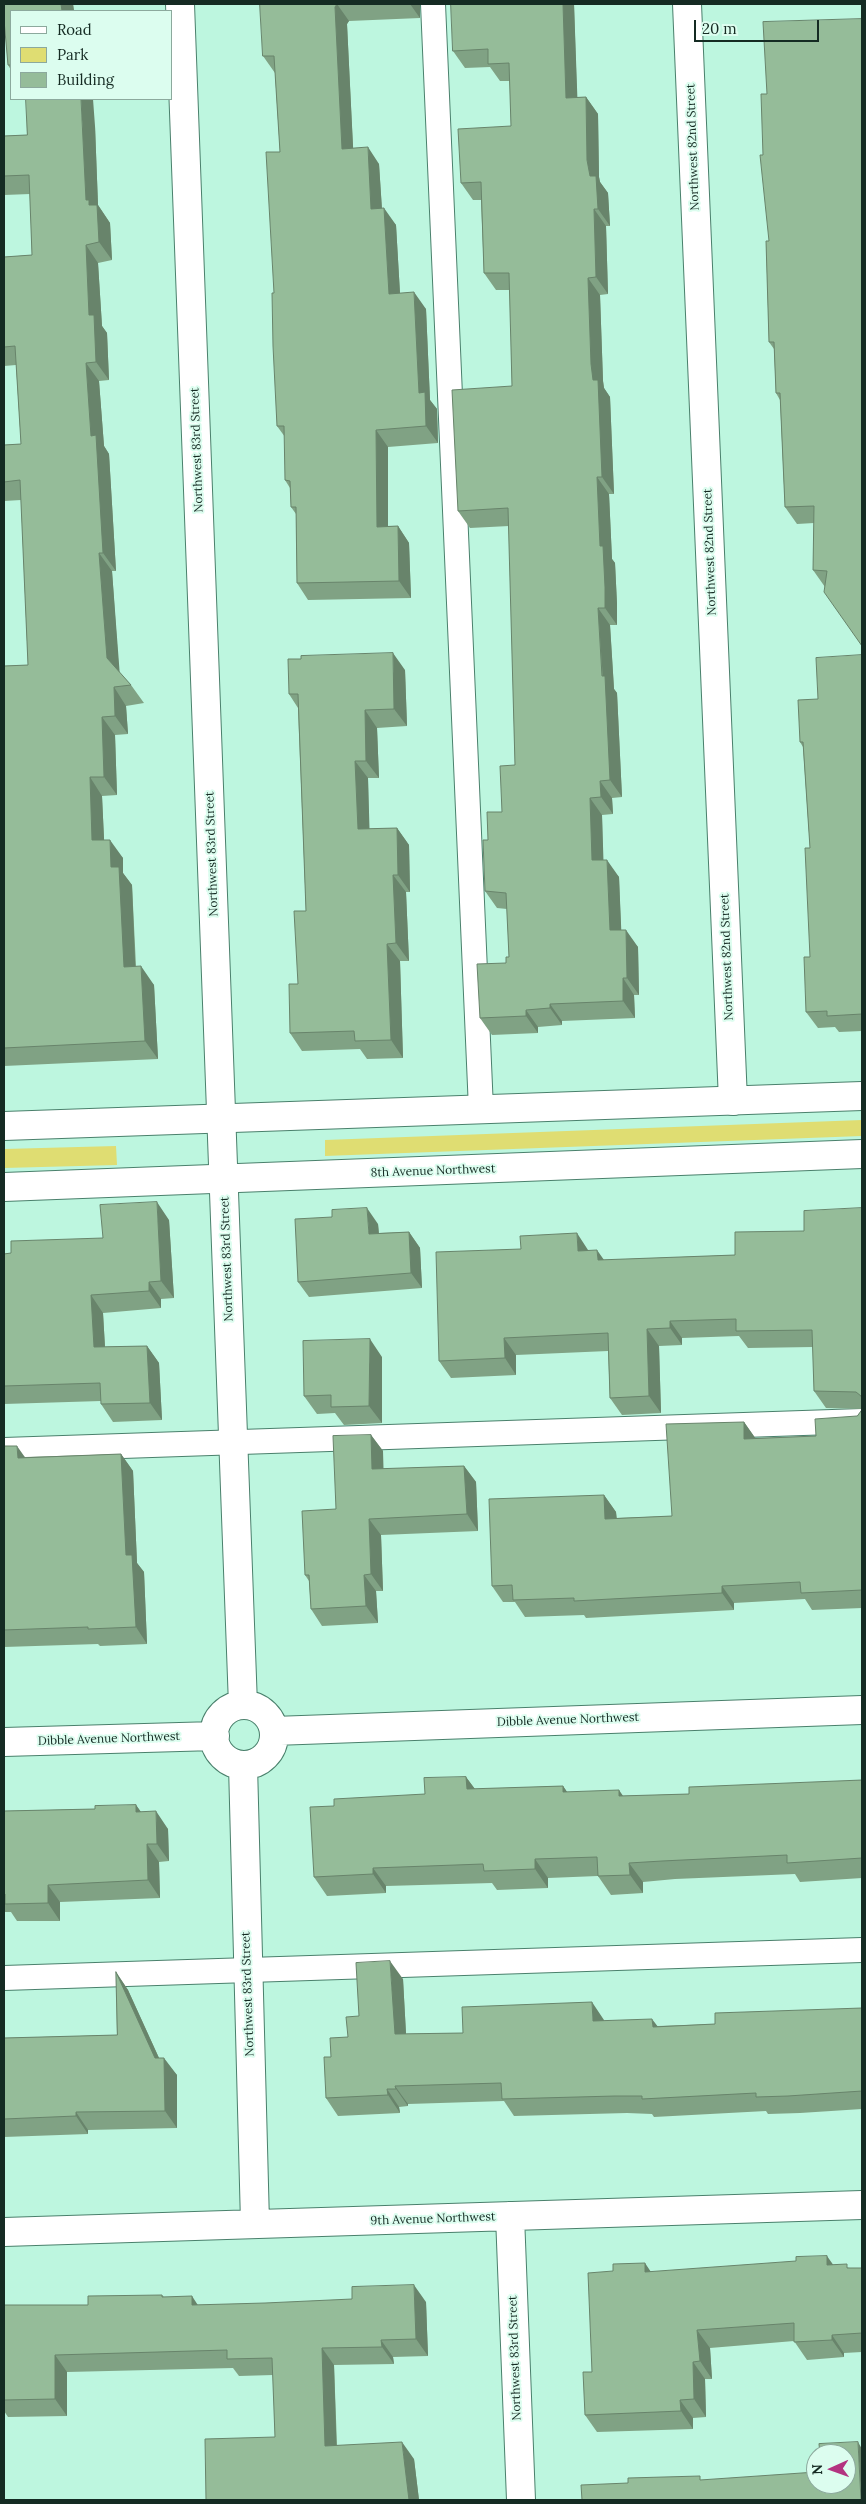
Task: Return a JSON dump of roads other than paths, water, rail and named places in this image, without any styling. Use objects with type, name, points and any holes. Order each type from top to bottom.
[{"type":"street","name":"Northwest 83rd Street","points":[[180,4],[243,1705]]},
{"type":"street","name":"Northwest 82nd Street","points":[[687,4],[733,1100]]},
{"type":"street","points":[[4,1126],[862,1096]]},
{"type":"street","name":"8th Avenue Northwest","points":[[4,1187],[862,1154]]},
{"type":"street","points":[[243,1705],[257,1707],[265,1713],[271,1721],[274,1731],[269,1751],[253,1763],[243,1765],[232,1762],[224,1757],[218,1749],[215,1736],[217,1722],[222,1714],[230,1708],[243,1705]]},
{"type":"street","name":"Dibble Avenue Northwest","points":[[274,1731],[862,1710]]},
{"type":"street","name":"Dibble Avenue Northwest","points":[[4,1742],[215,1736]]},
{"type":"street","name":"Northwest 83rd Street","points":[[243,1765],[255,2224]]},
{"type":"street","name":"9th Avenue Northwest","points":[[4,2232],[862,2205]]},
{"type":"street","name":"Northwest 83rd Street","points":[[510,2216],[521,2500]]},
{"type":"lane","points":[[433,4],[481,1109]]},
{"type":"lane","points":[[4,1450],[862,1421]]},
{"type":"lane","points":[[4,1978],[862,1950]]}]
